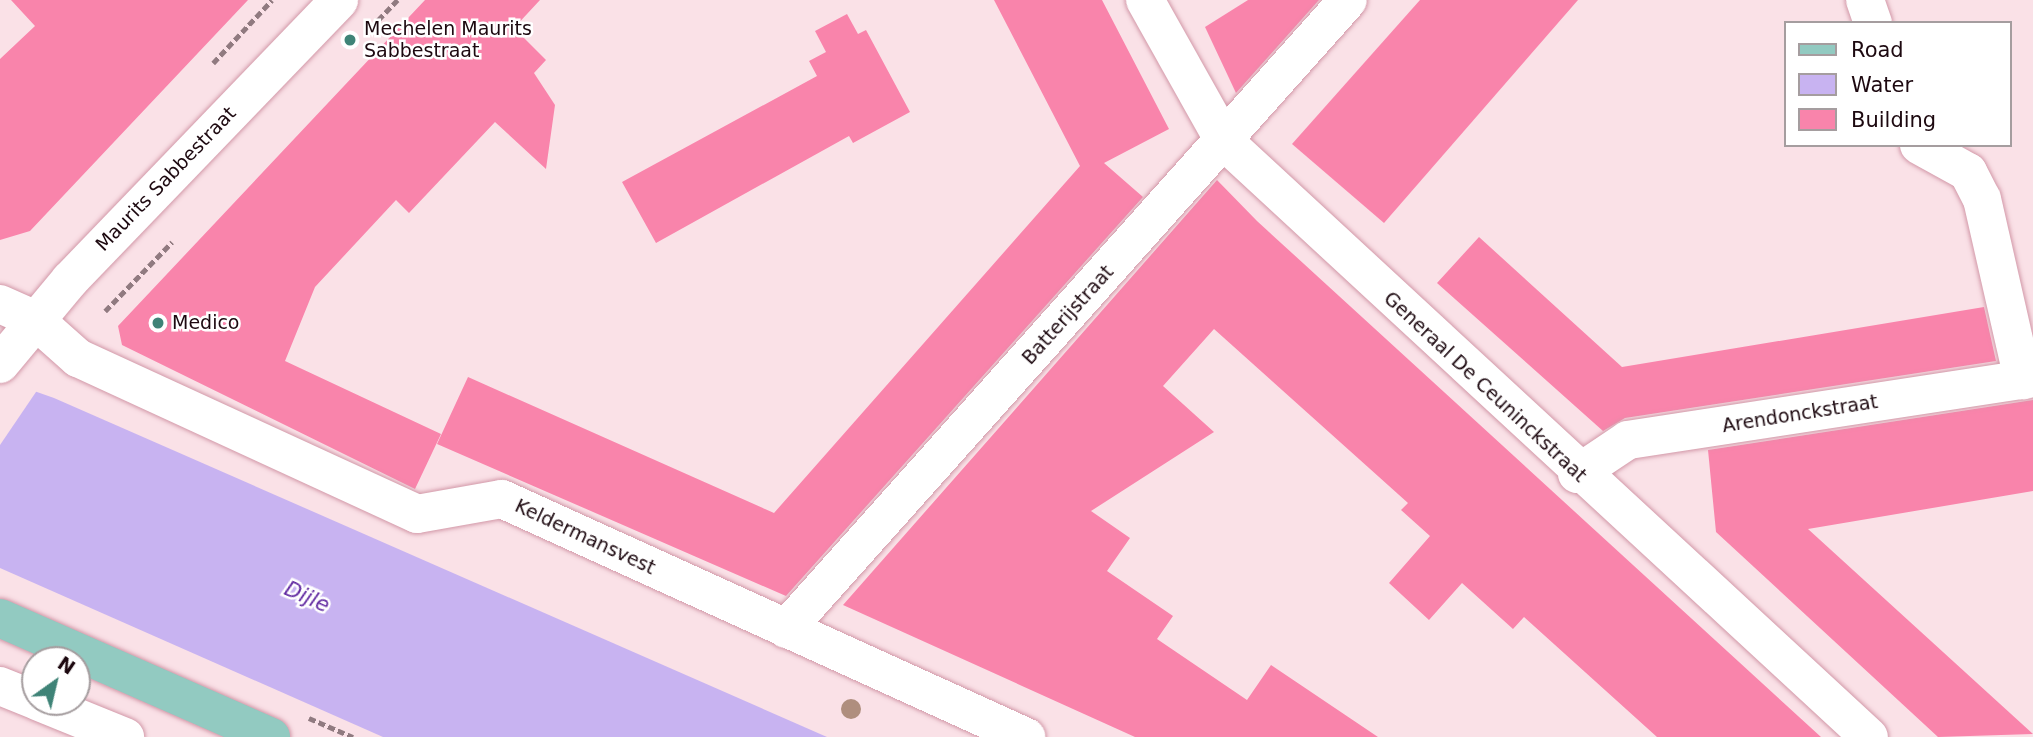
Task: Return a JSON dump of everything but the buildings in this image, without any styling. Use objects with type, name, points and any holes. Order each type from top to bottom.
[{"type":"main road","points":[[0,618],[271,737]]},
{"type":"street","name":"Maurits Sabbestraat","points":[[3,359],[17,311],[338,0]]},
{"type":"street","name":"Generaal De Ceuninckstraat","points":[[1145,0],[1224,141],[1577,474],[1869,737]]},
{"type":"street","name":"Batterijstraat","points":[[786,629],[1348,0]]},
{"type":"street","points":[[1865,0],[1872,21]]},
{"type":"street","points":[[1923,147],[1968,172],[1982,199],[2028,379]]},
{"type":"street","name":"Keldermansvest","points":[[17,311],[78,358],[417,514],[502,499],[1026,737]]},
{"type":"street","name":"Arendonckstraat","points":[[1577,474],[1628,440],[2028,379]]},
{"type":"street","points":[[0,686],[21,695]]},
{"type":"street","points":[[74,716],[125,737]]},
{"type":"water","name":"Dijle","points":[[0,379],[54,398],[827,737],[383,737],[0,568]]},
{"type":"pier","points":[[0,376],[38,389],[0,445]]},
{"type":"place","name":"Mechelen Maurits Sabbestraat","points":[[350,40]]},
{"type":"place","name":"Medico","points":[[158,323]]}]
